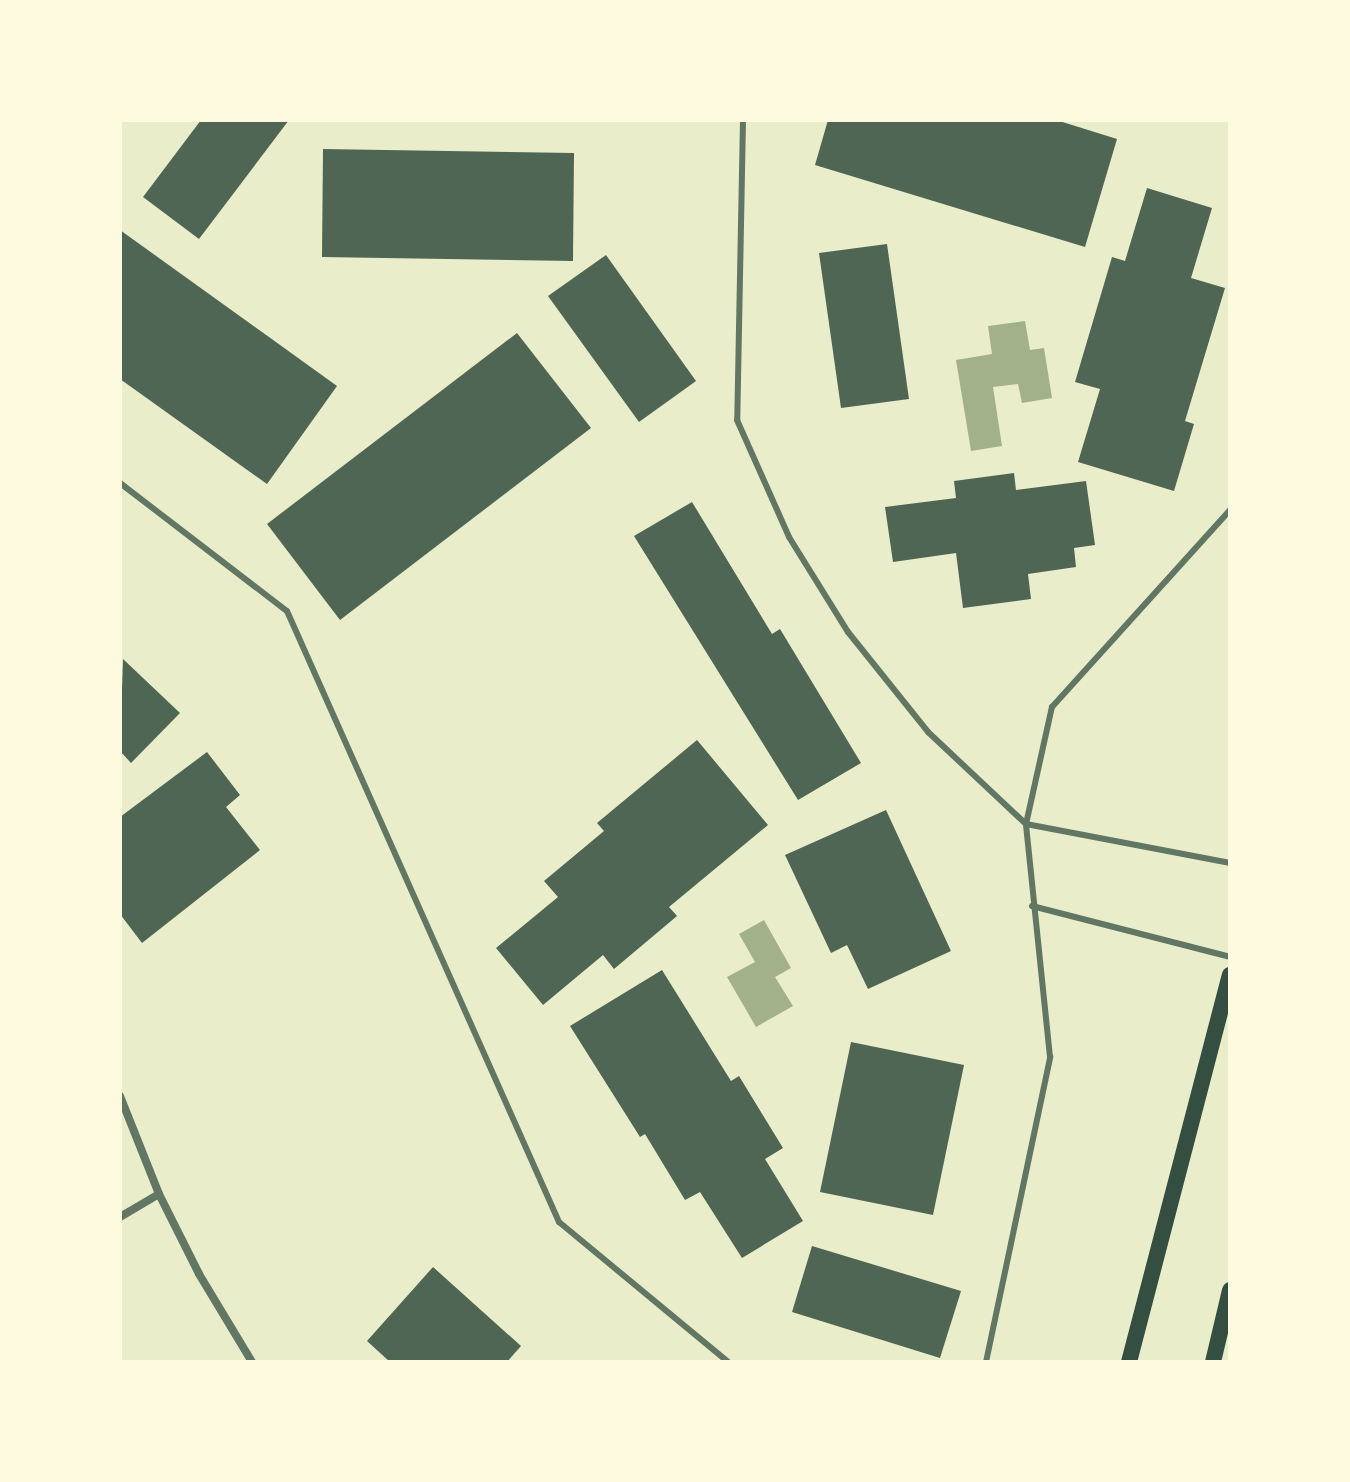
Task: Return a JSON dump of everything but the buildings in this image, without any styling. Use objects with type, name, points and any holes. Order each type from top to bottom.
[{"type":"main road","points":[[1129,1362],[1230,975]]},
{"type":"main road","points":[[1213,1362],[1230,1290]]},
{"type":"street","points":[[120,1096],[159,1194],[199,1274],[252,1362]]},
{"type":"street","points":[[120,1217],[159,1194]]},
{"type":"lane","points":[[743,120],[737,420],[789,537],[848,632],[928,732],[1026,824],[1230,863]]},
{"type":"lane","points":[[120,483],[287,611],[559,1222],[728,1362]]},
{"type":"lane","points":[[986,1362],[1050,1057],[1032,906],[1026,824],[1052,707],[1230,510]]},
{"type":"lane","points":[[1032,906],[1230,957]]},
{"type":"shaded area","points":[[1025,321],[1030,350],[1044,348],[1052,398],[1022,403],[1018,384],[993,387],[1002,446],[971,451],[956,360],[992,354],[988,326]]},
{"type":"shaded area","points":[[764,920],[791,968],[775,977],[793,1006],[756,1027],[727,977],[755,962],[739,934]]}]
